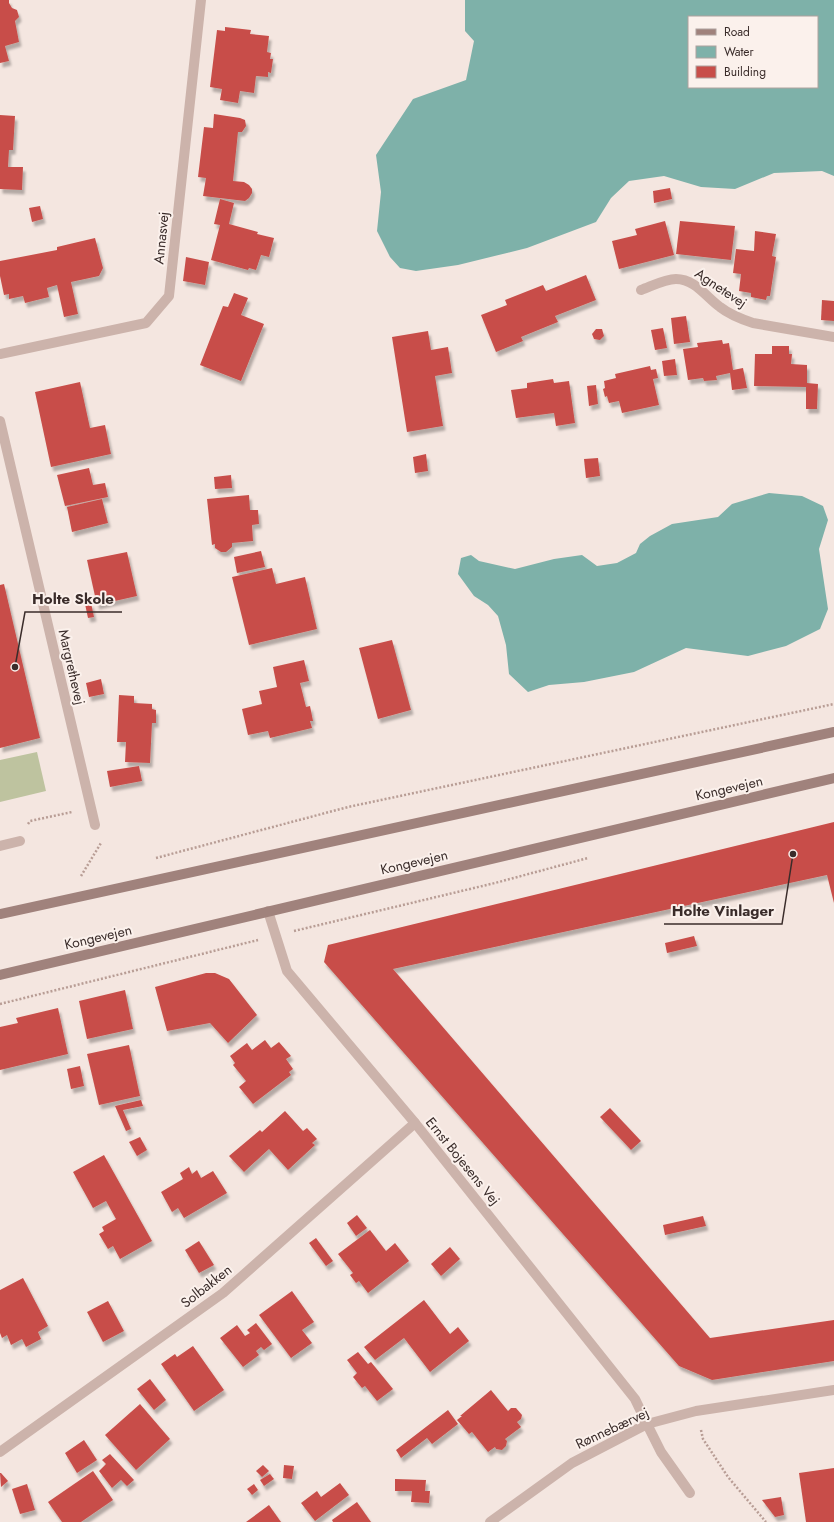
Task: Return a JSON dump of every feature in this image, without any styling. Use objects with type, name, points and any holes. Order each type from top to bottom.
[{"type":"main road","points":[[0,914],[834,732]]},
{"type":"main road","name":"Kongevejen","points":[[0,975],[834,778]]},
{"type":"street","name":"Annasvej","points":[[0,354],[146,323],[168,296],[201,0]]},
{"type":"street","name":"Agnetevej","points":[[641,290],[671,279],[682,279],[692,283],[718,306],[741,319],[753,323],[834,337]]},
{"type":"street","name":"Margrethevej","points":[[0,421],[95,825]]},
{"type":"street","points":[[0,846],[20,841]]},
{"type":"street","name":"Ernst Bojesens Vej","points":[[268,911],[287,971],[415,1123],[635,1399],[661,1452],[690,1493]]},
{"type":"street","name":"Solbakken","points":[[0,1452],[223,1293],[415,1123]]},
{"type":"street","name":"Rønnebærvej","points":[[490,1522],[572,1463],[647,1424],[696,1411],[834,1390]]},
{"type":"path","points":[[155,858],[348,807],[834,704]]},
{"type":"path","points":[[41,819],[54,816]]},
{"type":"path","points":[[86,866],[104,839]]},
{"type":"path","points":[[0,1004],[487,885],[595,856]]},
{"type":"path","points":[[79,879],[87,877]]},
{"type":"path","points":[[696,1411],[703,1439],[728,1477],[766,1522]]},
{"type":"green space","points":[[37,752],[46,791],[0,802],[0,760]]},
{"type":"water","points":[[465,0],[834,0],[834,176],[822,171],[774,173],[735,189],[701,187],[664,176],[629,181],[611,198],[596,222],[527,248],[458,265],[416,271],[400,268],[390,257],[377,231],[381,192],[376,155],[413,99],[466,80],[474,41],[465,31]]},
{"type":"water","points":[[769,493],[802,496],[823,506],[828,520],[819,549],[828,609],[820,629],[786,646],[748,656],[686,648],[634,672],[584,682],[549,685],[528,692],[509,674],[506,645],[498,616],[488,605],[474,596],[458,574],[461,558],[471,555],[479,561],[515,569],[554,559],[582,555],[597,566],[617,563],[636,553],[640,544],[650,536],[672,524],[718,517],[732,504]]},
{"type":"building","points":[[0,0],[9,0],[12,8],[17,10],[19,17],[15,21],[19,42],[5,46],[9,61],[0,63]]},
{"type":"building","points":[[225,27],[251,30],[250,34],[269,36],[267,52],[271,53],[270,59],[273,59],[271,73],[268,72],[268,77],[256,76],[254,93],[240,91],[238,103],[220,100],[222,89],[210,87],[217,30],[225,31]]},
{"type":"building","points":[[214,114],[245,120],[246,126],[242,132],[238,132],[233,181],[244,182],[252,189],[252,193],[245,201],[203,196],[206,178],[198,177],[204,127],[213,128]]},
{"type":"building","points":[[0,115],[15,116],[13,150],[9,150],[8,167],[23,167],[22,190],[0,189]]},
{"type":"building","points":[[670,188],[672,199],[654,203],[653,191]]},
{"type":"building","points":[[220,199],[234,203],[229,224],[258,232],[257,234],[274,238],[269,257],[261,255],[256,270],[249,268],[248,270],[211,260],[220,225],[214,224]]},
{"type":"building","points":[[40,206],[43,219],[32,222],[29,208]]},
{"type":"building","points":[[665,221],[674,255],[619,269],[612,241],[637,235],[635,229]]},
{"type":"building","points":[[680,221],[735,226],[731,260],[676,254]]},
{"type":"building","points":[[755,231],[776,234],[772,256],[776,257],[770,296],[767,296],[766,300],[751,297],[751,293],[739,291],[741,274],[733,273],[736,249],[754,251]]},
{"type":"building","points":[[95,238],[103,268],[99,276],[71,282],[78,314],[64,317],[57,285],[47,288],[49,297],[25,303],[23,296],[9,299],[9,294],[4,295],[0,276],[0,261],[57,250],[57,247]]},
{"type":"building","points":[[186,257],[209,262],[205,285],[183,281]]},
{"type":"building","points":[[586,275],[596,300],[555,316],[558,322],[521,337],[523,341],[496,352],[481,315],[507,305],[505,300],[543,285],[546,291]]},
{"type":"building","points":[[234,293],[248,298],[241,315],[264,324],[241,381],[200,365],[223,306],[228,307]]},
{"type":"building","points":[[822,300],[834,301],[834,321],[821,320]]},
{"type":"building","points":[[686,316],[690,342],[674,344],[671,318]]},
{"type":"building","points":[[663,328],[667,348],[655,350],[651,330]]},
{"type":"building","points":[[596,329],[602,329],[604,336],[600,340],[594,339],[592,334]]},
{"type":"building","points":[[428,331],[431,350],[448,347],[452,373],[435,376],[443,426],[407,432],[392,337]]},
{"type":"building","points":[[722,340],[723,344],[729,343],[733,370],[743,368],[747,388],[732,390],[730,373],[716,376],[717,380],[704,381],[703,378],[688,380],[683,349],[698,347],[697,343]]},
{"type":"building","points":[[772,346],[789,346],[789,354],[792,354],[791,364],[807,365],[807,383],[818,384],[817,409],[806,409],[806,387],[754,386],[755,354],[772,354]]},
{"type":"building","points":[[675,359],[677,375],[664,376],[662,361]]},
{"type":"building","points":[[650,366],[651,370],[656,369],[658,378],[653,379],[659,405],[622,413],[619,401],[609,403],[607,396],[605,397],[603,389],[605,388],[604,381],[616,378],[615,374]]},
{"type":"building","points":[[553,379],[554,383],[569,381],[575,423],[556,426],[554,413],[516,418],[511,390],[527,388],[527,383]]},
{"type":"building","points":[[80,382],[90,428],[105,425],[111,454],[51,467],[35,392]]},
{"type":"building","points":[[596,385],[598,404],[589,406],[587,386]]},
{"type":"building","points":[[426,454],[428,471],[415,473],[413,457]]},
{"type":"building","points":[[598,458],[600,476],[586,478],[584,459]]},
{"type":"building","points":[[89,468],[93,485],[105,483],[108,497],[65,506],[57,475]]},
{"type":"building","points":[[231,475],[232,488],[215,489],[214,477]]},
{"type":"building","points":[[249,495],[250,510],[258,510],[259,524],[252,525],[253,541],[232,543],[232,547],[226,552],[221,552],[215,548],[215,544],[212,545],[207,499]]},
{"type":"building","points":[[102,499],[108,523],[72,532],[67,507]]},
{"type":"building","points":[[261,551],[265,567],[237,573],[234,557]]},
{"type":"building","points":[[127,552],[137,596],[97,605],[87,560]]},
{"type":"building","points":[[272,568],[276,584],[305,577],[317,629],[249,645],[232,577]]},
{"type":"building","points":[[4,584],[40,738],[0,748],[0,585]]},
{"type":"building","points":[[91,603],[94,617],[88,618],[85,604]]},
{"type":"building","points":[[392,640],[411,710],[378,719],[359,648]]},
{"type":"building","points":[[304,660],[309,681],[300,683],[306,707],[310,706],[313,721],[310,721],[312,728],[270,738],[268,731],[248,735],[242,709],[262,704],[259,691],[277,687],[273,667]]},
{"type":"building","points":[[101,679],[104,694],[89,697],[86,683]]},
{"type":"building","points":[[119,695],[134,696],[134,703],[152,704],[152,709],[156,710],[156,723],[152,723],[150,763],[125,762],[126,742],[117,742]]},
{"type":"building","points":[[139,766],[142,781],[110,787],[107,771]]},
{"type":"building","points":[[834,822],[834,903],[827,875],[393,969],[710,1338],[834,1320],[834,1361],[712,1380],[679,1366],[324,962],[328,945]]},
{"type":"building","points":[[694,936],[697,946],[667,953],[665,943]]},
{"type":"building","points":[[206,973],[215,973],[229,979],[257,1015],[228,1043],[210,1023],[167,1031],[155,987]]},
{"type":"building","points":[[125,990],[133,1029],[87,1039],[79,1001]]},
{"type":"building","points":[[58,1008],[68,1054],[0,1070],[0,1027],[18,1023],[16,1018]]},
{"type":"building","points":[[265,1040],[271,1048],[279,1042],[291,1056],[286,1059],[293,1069],[289,1072],[291,1075],[253,1104],[239,1087],[246,1081],[233,1065],[235,1063],[230,1056],[247,1043],[252,1050]]},
{"type":"building","points":[[129,1045],[140,1096],[99,1105],[87,1054]]},
{"type":"building","points":[[80,1066],[84,1086],[71,1089],[67,1069]]},
{"type":"building","points":[[141,1100],[143,1106],[123,1110],[131,1129],[126,1131],[115,1106]]},
{"type":"building","points":[[610,1108],[641,1141],[631,1150],[600,1117]]},
{"type":"building","points":[[285,1111],[303,1131],[307,1128],[317,1139],[312,1143],[315,1145],[288,1170],[269,1149],[244,1172],[229,1156],[260,1130],[262,1132]]},
{"type":"building","points":[[140,1137],[147,1150],[137,1156],[129,1142]]},
{"type":"building","points":[[104,1155],[152,1241],[120,1259],[113,1246],[108,1249],[99,1234],[104,1231],[102,1227],[116,1219],[106,1201],[93,1208],[73,1172]]},
{"type":"building","points":[[189,1167],[192,1174],[197,1170],[201,1178],[213,1171],[227,1193],[184,1218],[178,1208],[172,1212],[161,1192],[183,1179],[180,1173]]},
{"type":"building","points":[[357,1215],[367,1228],[356,1236],[347,1223]]},
{"type":"building","points":[[703,1216],[706,1226],[665,1235],[663,1225]]},
{"type":"building","points":[[370,1230],[386,1251],[395,1243],[409,1261],[368,1293],[359,1281],[356,1283],[350,1275],[353,1273],[338,1254]]},
{"type":"building","points":[[316,1238],[333,1261],[326,1266],[309,1243]]},
{"type":"building","points":[[199,1241],[214,1265],[199,1273],[185,1250]]},
{"type":"building","points":[[450,1247],[460,1259],[441,1276],[431,1264]]},
{"type":"building","points":[[23,1278],[48,1326],[38,1332],[41,1339],[26,1347],[22,1339],[11,1345],[7,1335],[2,1338],[0,1333],[0,1290]]},
{"type":"building","points":[[292,1291],[314,1322],[302,1330],[312,1343],[291,1358],[259,1315]]},
{"type":"building","points":[[424,1300],[450,1334],[458,1327],[469,1341],[430,1372],[404,1338],[375,1360],[364,1347]]},
{"type":"building","points":[[108,1301],[124,1331],[103,1342],[87,1312]]},
{"type":"building","points":[[256,1323],[272,1344],[264,1350],[261,1347],[256,1351],[259,1355],[243,1367],[220,1338],[237,1325],[245,1336],[250,1333],[247,1330]]},
{"type":"building","points":[[193,1346],[224,1390],[194,1411],[161,1364],[175,1354],[177,1357]]},
{"type":"building","points":[[358,1352],[368,1364],[371,1362],[393,1389],[377,1401],[365,1386],[362,1388],[353,1377],[357,1373],[347,1360]]},
{"type":"building","points":[[150,1379],[166,1400],[154,1410],[137,1389]]},
{"type":"building","points":[[491,1390],[508,1411],[511,1408],[516,1408],[522,1415],[521,1419],[517,1422],[521,1427],[505,1439],[507,1441],[506,1446],[502,1450],[496,1449],[495,1447],[488,1452],[472,1432],[469,1434],[457,1420]]},
{"type":"building","points":[[140,1404],[170,1439],[136,1470],[105,1435]]},
{"type":"building","points":[[448,1410],[458,1424],[432,1444],[427,1438],[401,1458],[396,1450]]},
{"type":"building","points":[[84,1440],[97,1460],[77,1473],[65,1453]]},
{"type":"building","points":[[110,1454],[134,1480],[127,1486],[121,1480],[112,1488],[99,1471],[106,1464],[102,1460]]},
{"type":"building","points":[[263,1465],[269,1471],[262,1477],[256,1471]]},
{"type":"building","points":[[284,1465],[294,1466],[292,1479],[283,1478]]},
{"type":"building","points":[[834,1468],[834,1522],[806,1522],[799,1473]]},
{"type":"building","points":[[93,1471],[113,1500],[81,1522],[62,1522],[48,1502]]},
{"type":"building","points":[[0,1473],[8,1481],[1,1487]]},
{"type":"building","points":[[270,1474],[274,1479],[264,1486],[260,1480]]},
{"type":"building","points":[[395,1479],[426,1480],[425,1491],[430,1491],[429,1503],[411,1502],[412,1491],[395,1491]]},
{"type":"building","points":[[340,1483],[349,1495],[315,1521],[301,1503],[317,1491],[321,1497]]},
{"type":"building","points":[[27,1484],[35,1510],[20,1514],[12,1489]]},
{"type":"building","points":[[254,1484],[258,1490],[252,1495],[247,1489]]},
{"type":"building","points":[[781,1497],[784,1515],[775,1517],[762,1500]]},
{"type":"building","points":[[357,1502],[371,1522],[333,1522],[332,1520]]},
{"type":"building","points":[[269,1505],[281,1522],[246,1522]]},
{"type":"place","name":"Holte Skole","points":[[15,667]]},
{"type":"place","name":"Holte Vinlager","points":[[793,854]]}]
